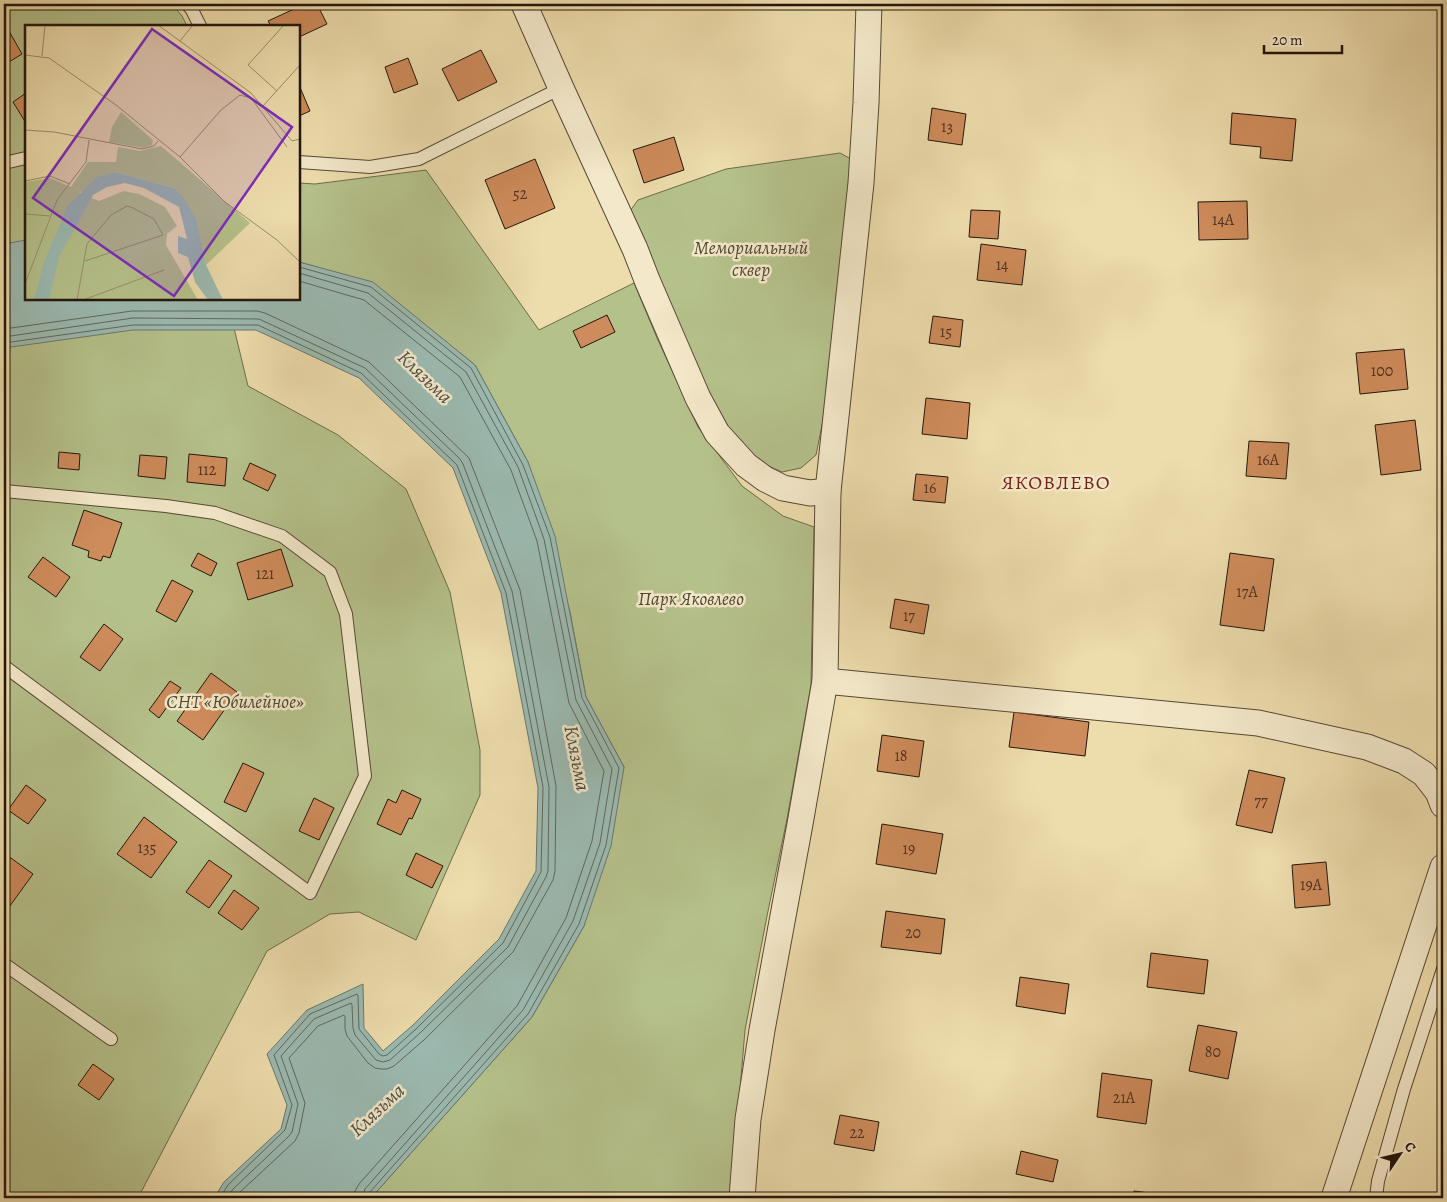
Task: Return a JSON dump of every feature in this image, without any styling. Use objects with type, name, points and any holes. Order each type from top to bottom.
[{"type":"street","points":[[524,4],[635,249],[698,398],[717,433],[746,465],[783,488],[810,493],[828,491]]},
{"type":"street","points":[[742,1198],[748,1119],[762,1030],[825,681],[828,491],[861,183],[869,4]]},
{"type":"street","points":[[825,681],[1258,723],[1367,747],[1404,760],[1424,774],[1438,792],[1443,805]]},
{"type":"street","points":[[1334,1198],[1443,867]]},
{"type":"lane","points":[[187,4],[200,25]]},
{"type":"lane","points":[[300,162],[370,167],[419,159],[561,88]]},
{"type":"lane","points":[[4,163],[25,158]]},
{"type":"lane","points":[[4,490],[166,506],[215,513],[282,536],[330,572],[346,614],[365,776],[310,893],[4,666]]},
{"type":"lane","points":[[4,964],[111,1038]]},
{"type":"lane","points":[[1376,1198],[1378,1181],[1404,1089],[1443,970]]},
{"type":"green space","name":"СНТ «Юбилейное»","points":[[4,4],[172,4],[186,25],[25,25],[25,300],[227,300],[248,386],[338,435],[406,489],[450,592],[480,750],[480,795],[416,940],[359,912],[330,914],[267,951],[138,1198],[4,1198]]},
{"type":"green space","name":"Мемориальный сквер","points":[[840,153],[851,159],[848,216],[830,385],[816,455],[801,468],[782,472],[762,463],[735,437],[712,401],[630,211],[638,200],[726,169]]},
{"type":"green space","name":"Парк Яковлево","points":[[426,170],[539,330],[634,283],[698,427],[742,486],[783,516],[814,527],[811,685],[787,819],[745,1030],[731,1198],[371,1198],[532,1017],[584,926],[624,767],[586,697],[570,612],[528,462],[475,365],[373,283],[300,262],[300,183],[315,184]]},
{"type":"water","name":"Клязьма","points":[[25,240],[25,300],[300,300],[300,262],[373,282],[475,365],[528,462],[555,536],[586,697],[624,767],[611,846],[584,926],[532,1017],[371,1198],[214,1198],[224,1182],[281,1129],[287,1105],[267,1054],[307,1010],[363,984],[364,1028],[383,1051],[413,1025],[499,939],[536,871],[538,788],[501,593],[453,468],[359,378],[256,330],[133,330],[4,348],[4,244]]},
{"type":"building","points":[[305,4],[317,4],[327,24],[300,37],[300,25],[270,25],[268,21]]},
{"type":"building","points":[[4,25],[22,54],[4,65]]},
{"type":"building","points":[[481,50],[497,82],[458,101],[442,69]]},
{"type":"building","points":[[408,58],[418,84],[394,93],[385,67]]},
{"type":"building","points":[[300,87],[310,111],[300,116]]},
{"type":"building","points":[[25,94],[25,121],[13,102]]},
{"type":"building","points":[[932,108],[966,114],[962,145],[928,140]]},
{"type":"building","points":[[1232,113],[1296,119],[1292,161],[1260,158],[1261,147],[1230,144]]},
{"type":"building","points":[[674,137],[684,170],[644,183],[633,150]]},
{"type":"building","points":[[535,159],[555,208],[505,229],[485,180]]},
{"type":"building","points":[[1247,201],[1248,239],[1199,240],[1198,202]]},
{"type":"building","points":[[971,210],[1000,211],[998,239],[969,237]]},
{"type":"building","points":[[981,244],[1026,250],[1022,285],[977,280]]},
{"type":"building","points":[[607,315],[615,332],[581,348],[573,331]]},
{"type":"building","points":[[933,316],[963,320],[960,347],[929,343]]},
{"type":"building","points":[[1404,349],[1408,389],[1360,394],[1356,353]]},
{"type":"building","points":[[926,398],[970,403],[967,439],[922,434]]},
{"type":"building","points":[[1415,420],[1421,470],[1381,475],[1375,425]]},
{"type":"building","points":[[1249,441],[1289,443],[1286,479],[1246,476]]},
{"type":"building","points":[[59,452],[80,454],[79,470],[58,468]]},
{"type":"building","points":[[189,454],[227,458],[225,486],[187,482]]},
{"type":"building","points":[[140,455],[167,457],[165,479],[138,476]]},
{"type":"building","points":[[250,463],[276,475],[268,491],[243,479]]},
{"type":"building","points":[[916,474],[948,477],[945,503],[913,500]]},
{"type":"building","points":[[84,510],[122,523],[110,558],[103,556],[101,561],[88,557],[89,551],[72,545]]},
{"type":"building","points":[[281,549],[293,586],[248,600],[237,563]]},
{"type":"building","points":[[198,553],[217,563],[211,576],[191,566]]},
{"type":"building","points":[[1230,553],[1274,559],[1264,631],[1220,625]]},
{"type":"building","points":[[43,557],[70,577],[56,597],[28,577]]},
{"type":"building","points":[[172,580],[193,591],[176,622],[156,611]]},
{"type":"building","points":[[895,599],[929,605],[924,634],[890,628]]},
{"type":"building","points":[[104,624],[123,639],[100,671],[80,657]]},
{"type":"building","points":[[211,673],[237,692],[203,740],[177,721]]},
{"type":"building","points":[[170,681],[181,688],[159,718],[149,710]]},
{"type":"building","points":[[1014,712],[1089,722],[1085,756],[1009,747]]},
{"type":"building","points":[[882,735],[924,741],[919,777],[877,771]]},
{"type":"building","points":[[243,763],[264,773],[246,812],[224,802]]},
{"type":"building","points":[[1249,770],[1285,778],[1272,833],[1236,825]]},
{"type":"building","points":[[26,785],[46,800],[28,824],[8,810]]},
{"type":"building","points":[[402,790],[421,799],[412,819],[409,818],[401,835],[377,824],[388,799],[396,803]]},
{"type":"building","points":[[314,798],[334,808],[319,840],[299,831]]},
{"type":"building","points":[[144,817],[177,842],[151,878],[117,854]]},
{"type":"building","points":[[882,824],[943,834],[936,874],[876,864]]},
{"type":"building","points":[[4,853],[33,874],[7,910],[4,908]]},
{"type":"building","points":[[416,853],[443,866],[432,888],[406,875]]},
{"type":"building","points":[[209,860],[232,876],[209,908],[186,892]]},
{"type":"building","points":[[1326,862],[1330,905],[1295,908],[1292,865]]},
{"type":"building","points":[[234,890],[259,908],[242,930],[218,913]]},
{"type":"building","points":[[886,911],[945,919],[941,954],[881,947]]},
{"type":"building","points":[[1151,953],[1208,960],[1204,994],[1147,987]]},
{"type":"building","points":[[1020,977],[1069,984],[1065,1014],[1016,1006]]},
{"type":"building","points":[[1198,1025],[1237,1032],[1228,1079],[1189,1071]]},
{"type":"building","points":[[93,1064],[114,1079],[99,1100],[78,1085]]},
{"type":"building","points":[[1102,1073],[1152,1080],[1146,1124],[1097,1117]]},
{"type":"building","points":[[840,1115],[879,1122],[874,1151],[834,1144]]},
{"type":"building","points":[[1021,1151],[1058,1160],[1053,1182],[1016,1174]]},
{"type":"building","points":[[1134,1191],[1165,1195],[1165,1198],[1133,1198]]},
{"type":"district","name":"ЯКОВЛЕВО","points":[[1056,482]]}]
